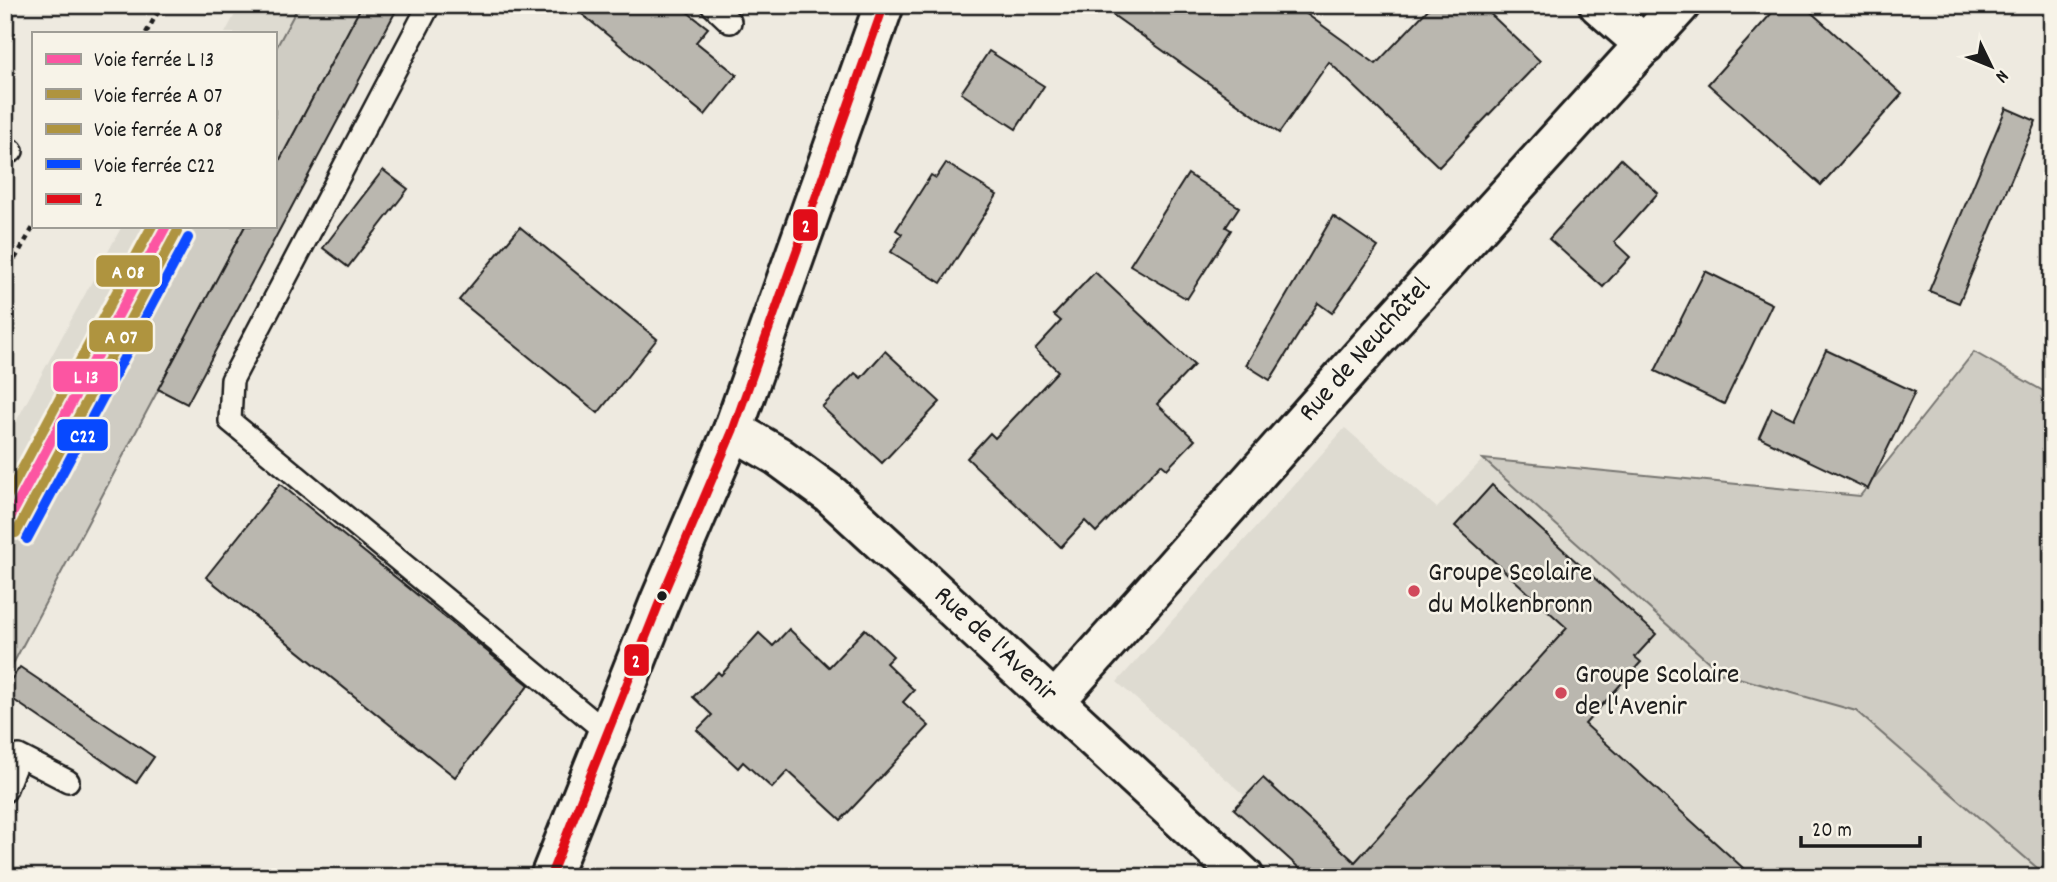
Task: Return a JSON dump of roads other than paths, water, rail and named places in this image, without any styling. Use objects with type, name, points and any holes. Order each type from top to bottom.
[{"type":"street","points":[[550,877],[606,732],[733,430],[770,334],[884,5]]},
{"type":"street","points":[[1599,5],[1645,45]]},
{"type":"street","name":"Rue de Neuchâtel","points":[[1056,700],[1373,343],[1680,5]]},
{"type":"street","name":"Rue de l'Avenir","points":[[733,430],[778,456],[831,495],[1056,700],[1244,877]]},
{"type":"lane","points":[[712,5],[730,22]]},
{"type":"lane","points":[[427,9],[232,380],[230,421],[606,732]]},
{"type":"lane","points":[[5,791],[19,756],[68,781]]},
{"type":"rail line","name":"C22","points":[[27,539],[188,238]]},
{"type":"place","name":"Groupe Scolaire du Molkenbronn","points":[[1414,591]]},
{"type":"place","name":"Groupe Scolaire de l'Avenir","points":[[1561,693]]}]
